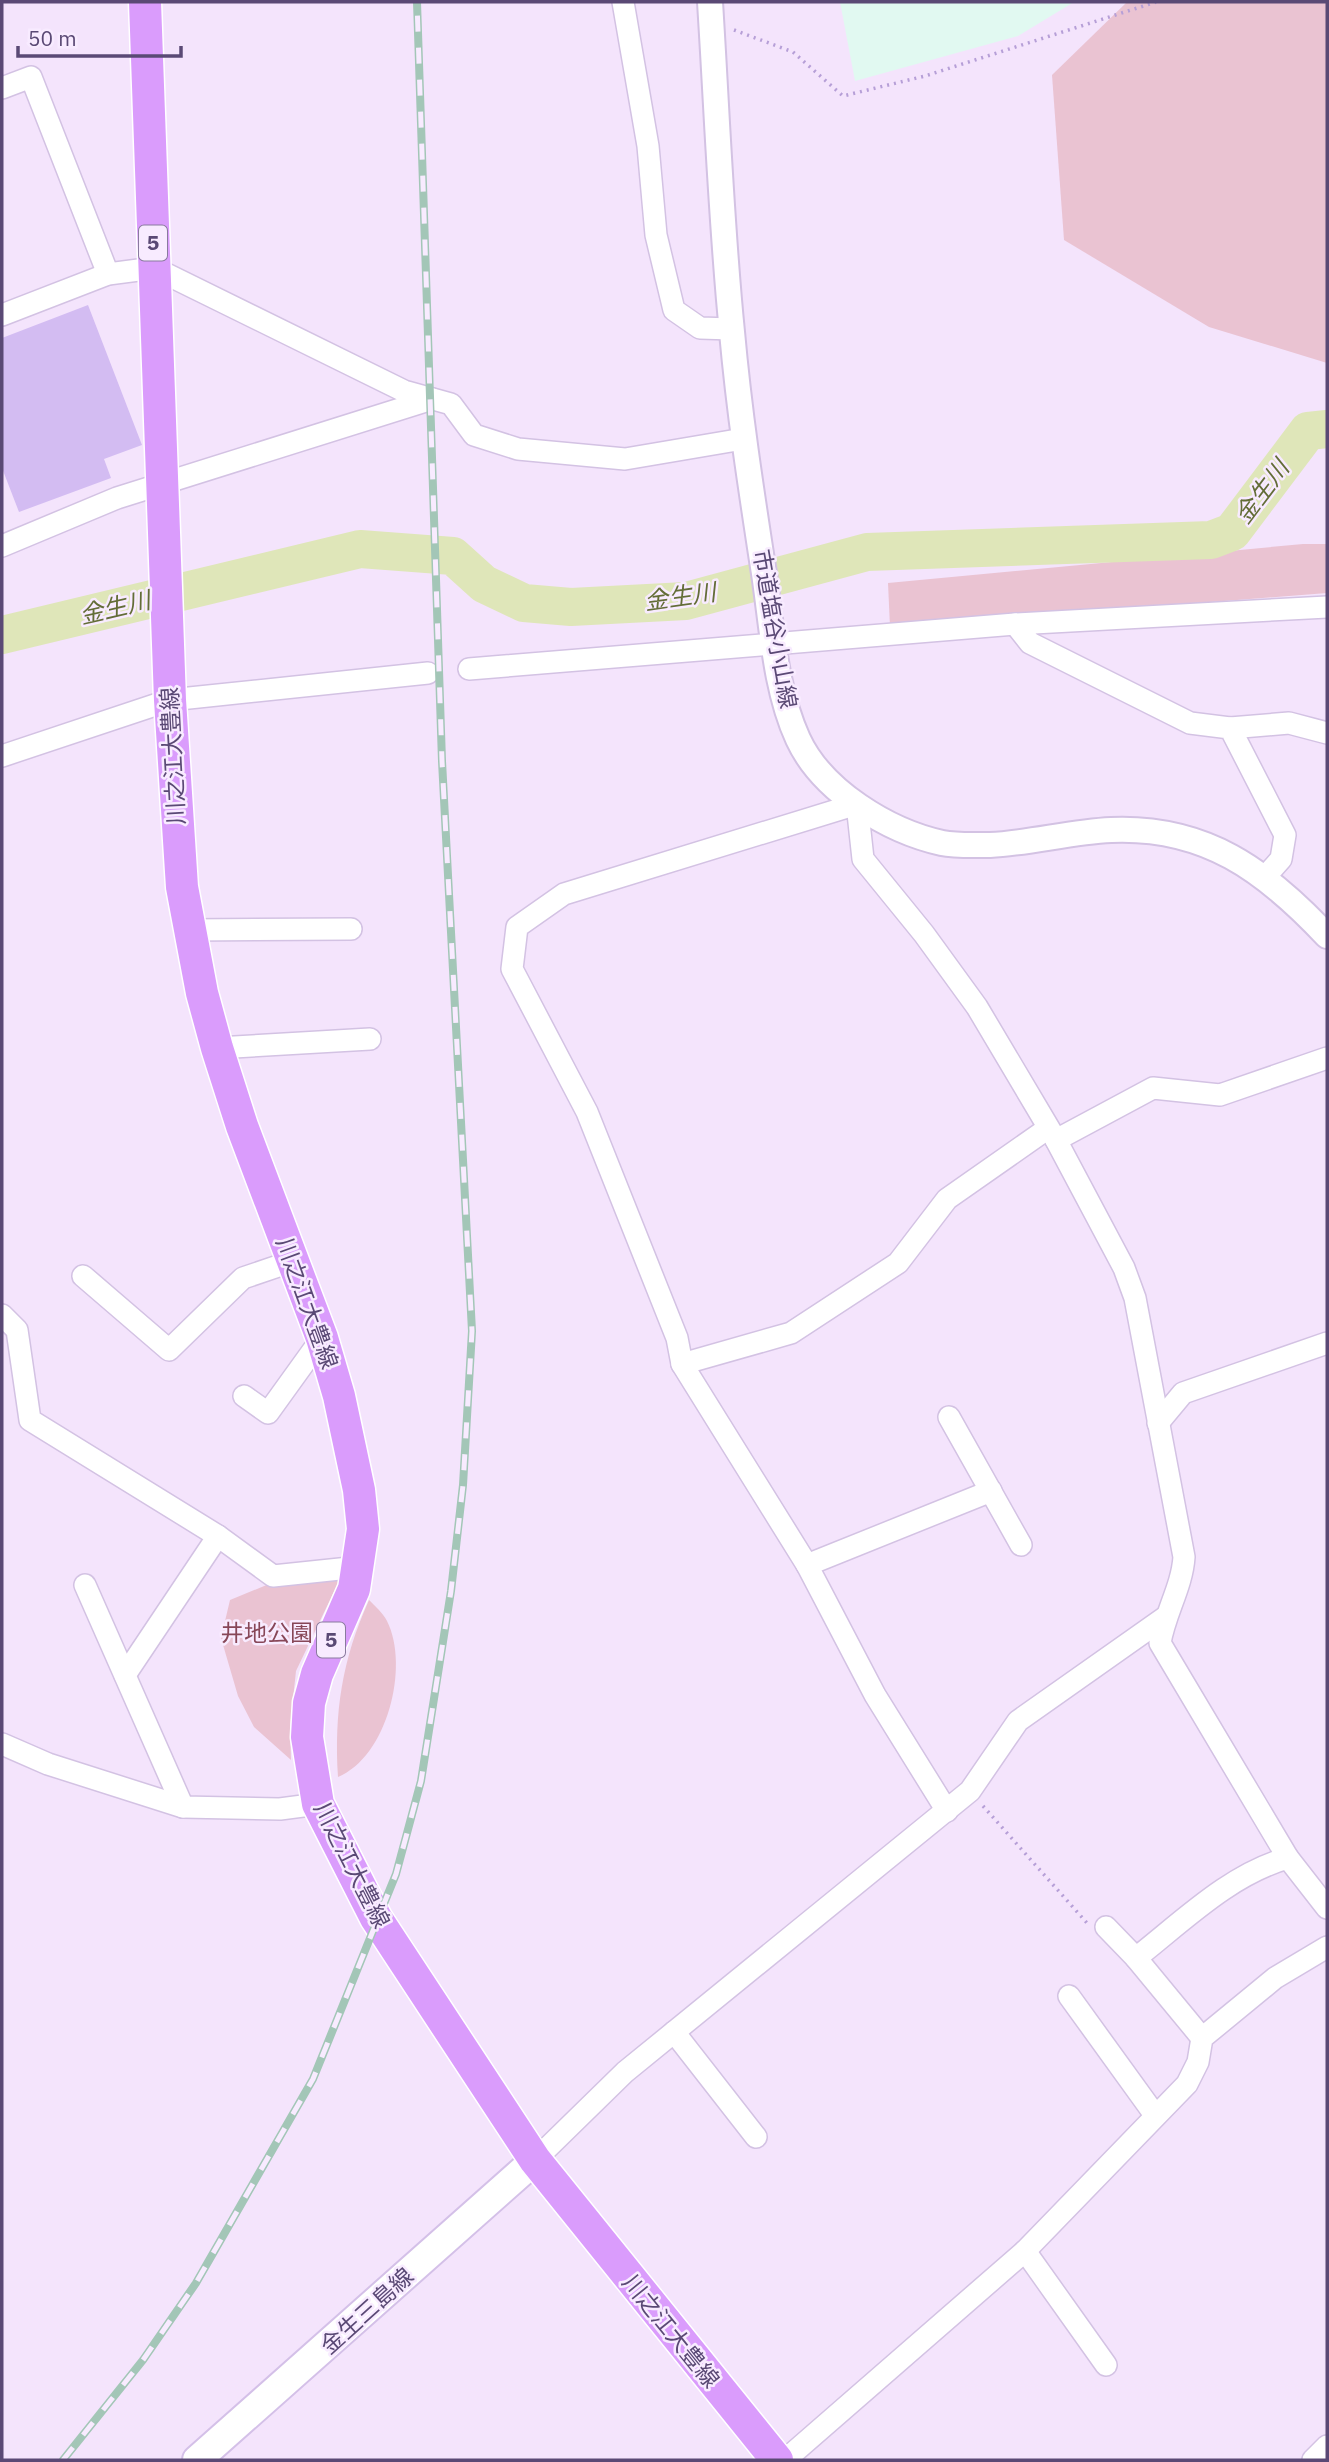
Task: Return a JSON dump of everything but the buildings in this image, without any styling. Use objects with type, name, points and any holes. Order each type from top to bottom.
[{"type":"main road","name":"川之江大豊線","points":[[145,2],[170,700],[177,835],[189,930],[217,1048],[242,1126],[322,1338],[340,1396],[359,1490],[363,1530],[354,1589],[317,1674],[309,1703],[307,1737],[318,1804],[376,1918],[535,2160],[777,2460]]},
{"type":"main road","name":"金生三島線","points":[[197,2460],[535,2160]]},
{"type":"street","points":[[623,2],[648,146],[656,235],[674,310],[700,328],[732,330]]},
{"type":"street","name":"市道塩谷小山線","points":[[710,11],[732,330],[743,439],[783,696],[799,740],[825,777],[857,804],[897,826],[943,843],[991,845],[1112,830],[1161,833],[1202,843],[1240,859],[1265,877],[1300,906],[1327,936]]},
{"type":"street","points":[[2,88],[31,77],[108,274]]},
{"type":"street","points":[[2,314],[108,274],[154,268],[404,391],[451,404],[474,435],[518,450],[625,459],[743,439]]},
{"type":"street","points":[[2,546],[117,498],[432,399]]},
{"type":"street","points":[[469,669],[774,637],[1327,607]]},
{"type":"street","points":[[1015,624],[1030,643],[1190,723],[1230,728],[1289,723],[1327,733]]},
{"type":"street","points":[[2,756],[170,700],[428,673]]},
{"type":"street","points":[[1230,728],[1285,835],[1281,859],[1265,877]]},
{"type":"street","points":[[947,1811],[875,1695],[807,1565],[682,1364],[677,1338],[586,1112],[512,969],[517,927],[564,894],[857,804],[863,859],[924,934],[977,1007],[1052,1134],[1124,1268],[1135,1298],[1184,1557],[1182,1578],[1164,1618],[1160,1643],[1288,1858],[1327,1908]]},
{"type":"street","points":[[189,930],[351,929]]},
{"type":"street","points":[[217,1048],[370,1039]]},
{"type":"street","points":[[682,1364],[791,1333],[898,1264],[947,1199],[1052,1134],[1153,1088],[1220,1095],[1327,1058]]},
{"type":"street","points":[[83,1276],[169,1350],[243,1278],[293,1261]]},
{"type":"street","points":[[2,1315],[17,1330],[30,1420],[218,1536],[273,1576],[359,1567]]},
{"type":"street","points":[[244,1396],[268,1413],[322,1338]]},
{"type":"street","points":[[1158,1423],[1183,1393],[1327,1343]]},
{"type":"street","points":[[949,1417],[1021,1545]]},
{"type":"street","points":[[807,1565],[991,1491]]},
{"type":"street","points":[[125,1675],[218,1536]]},
{"type":"street","points":[[85,1585],[183,1807]]},
{"type":"street","points":[[535,2160],[625,2072],[970,1791],[1018,1721],[1164,1618]]},
{"type":"street","points":[[2,1744],[48,1764],[183,1807],[280,1809],[318,1804]]},
{"type":"street","points":[[1136,1958],[1222,1891],[1271,1863],[1288,1858]]},
{"type":"street","points":[[1106,1927],[1136,1958],[1202,2038]]},
{"type":"street","points":[[785,2460],[1025,2252],[1154,2115],[1187,2084],[1198,2062],[1202,2038],[1275,1978],[1327,1947]]},
{"type":"street","points":[[1069,1996],[1154,2115]]},
{"type":"street","points":[[674,2032],[756,2137]]},
{"type":"street","points":[[1025,2252],[1106,2365]]},
{"type":"street","points":[[1313,2460],[1327,2446]]},
{"type":"path","points":[[710,11],[793,51],[844,96],[925,76],[1156,2]]},
{"type":"path","points":[[970,1791],[1089,1924],[1106,1927]]},
{"type":"shaded area","points":[[840,2],[1074,2],[1018,36],[855,81]]},
{"type":"green space","points":[[1127,2],[1327,2],[1327,363],[1209,327],[1064,240],[1052,75]]},
{"type":"green space","points":[[1303,544],[1327,544],[1327,593],[890,627],[888,583]]},
{"type":"green space","name":"井地公園","points":[[340,1579],[296,1671],[290,1727],[291,1760],[254,1727],[238,1696],[221,1638],[230,1600],[269,1584]]},
{"type":"green space","name":"井地公園","points":[[369,1600],[387,1621],[394,1640],[395,1685],[390,1709],[370,1751],[355,1766],[338,1777],[337,1730],[342,1687],[352,1644]]},
{"type":"waterway","name":"金生川","points":[[2,635],[360,549],[453,556],[484,584],[524,603],[571,607],[686,601],[867,552],[1211,540],[1232,532],[1308,431],[1327,429]]},
{"type":"railway","points":[[63,2460],[143,2360],[196,2283],[313,2079],[396,1874],[421,1781],[451,1591],[463,1485],[472,1331],[442,761],[417,2]]}]
